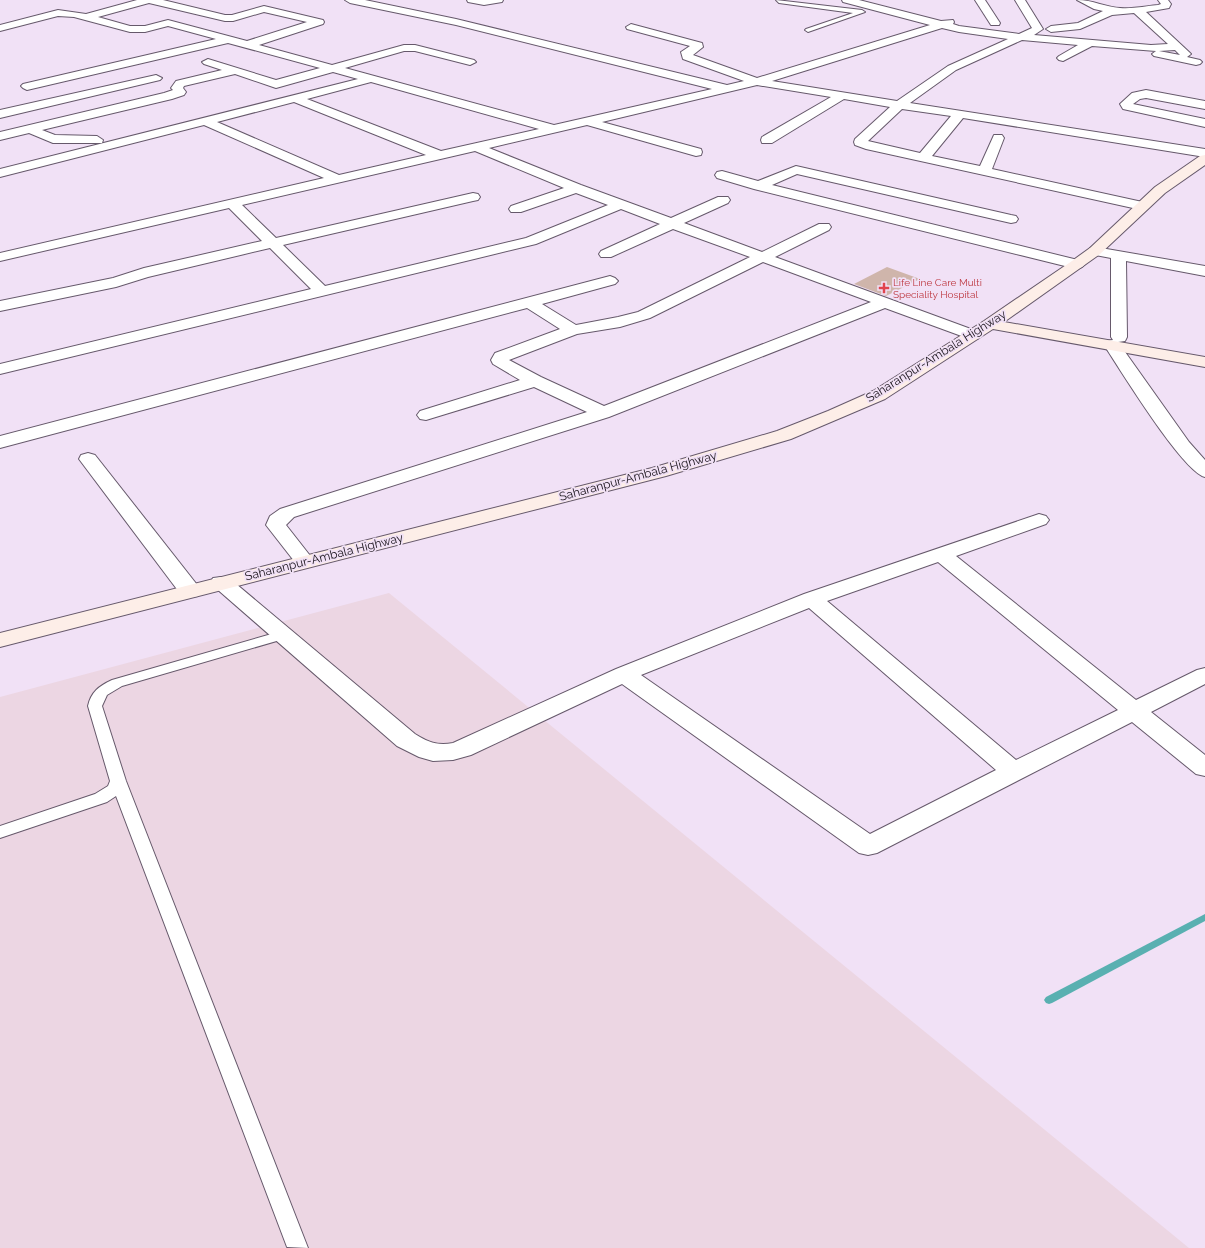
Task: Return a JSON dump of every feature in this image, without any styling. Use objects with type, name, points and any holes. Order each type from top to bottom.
[{"type":"main road","name":"Saharanpur-Ambala Highway","points":[[0,640],[658,472],[784,435],[879,395],[973,335],[1095,251],[1160,190],[1205,159]]},
{"type":"main road","points":[[997,319],[1115,341],[1205,362]]},
{"type":"main road","points":[[1115,341],[1205,352]]},
{"type":"street","points":[[87,17],[149,0],[230,18],[264,9],[319,22],[247,45]]},
{"type":"street","points":[[350,0],[398,9],[726,89]]},
{"type":"street","points":[[472,0],[484,2],[498,0]]},
{"type":"street","points":[[846,0],[948,21]]},
{"type":"street","points":[[980,0],[995,23]]},
{"type":"street","points":[[1020,0],[1029,33]]},
{"type":"street","points":[[1082,0],[1098,7],[1121,11]]},
{"type":"street","points":[[1142,206],[985,170],[866,145],[860,142],[900,104],[958,65],[1029,33],[1075,28],[1105,13],[1160,8],[1166,4],[1163,0]]},
{"type":"street","points":[[398,9],[416,2]]},
{"type":"street","points":[[1137,10],[1178,47],[1200,63]]},
{"type":"street","points":[[0,28],[58,13],[74,14],[137,30],[168,23],[201,12]]},
{"type":"street","points":[[942,12],[948,21],[959,29],[1029,33],[1178,47]]},
{"type":"street","points":[[0,257],[757,82],[948,21]]},
{"type":"street","points":[[981,21],[995,23],[1029,33],[1090,43],[1151,48],[1178,47]]},
{"type":"street","points":[[168,23],[554,129]]},
{"type":"street","points":[[631,27],[698,45],[698,47],[687,52],[687,57],[757,82],[1205,153]]},
{"type":"street","points":[[27,86],[228,40]]},
{"type":"street","points":[[1064,58],[1090,43]]},
{"type":"street","points":[[1104,44],[1200,63]]},
{"type":"street","points":[[208,62],[276,84],[404,48],[415,48],[470,62]]},
{"type":"street","points":[[0,136],[180,92],[177,88],[167,82],[123,65]]},
{"type":"street","points":[[0,114],[167,82],[187,82],[235,71]]},
{"type":"street","points":[[0,173],[372,79]]},
{"type":"street","points":[[1205,105],[1146,94],[1136,96],[1126,104],[1127,106],[1136,109],[1205,123]]},
{"type":"street","points":[[767,140],[843,95]]},
{"type":"street","points":[[296,99],[439,155]]},
{"type":"street","points":[[924,157],[960,114]]},
{"type":"street","points":[[205,121],[338,179]]},
{"type":"street","points":[[587,122],[696,152]]},
{"type":"street","points":[[30,129],[53,140],[90,140],[116,144]]},
{"type":"street","points":[[985,170],[998,138]]},
{"type":"street","points":[[476,147],[576,188],[973,335]]},
{"type":"street","points":[[760,186],[796,170],[1011,220]]},
{"type":"street","points":[[722,175],[760,186],[1077,264]]},
{"type":"street","points":[[516,209],[576,188]]},
{"type":"street","points":[[0,306],[116,282],[136,275],[473,197]]},
{"type":"street","points":[[606,254],[723,200]]},
{"type":"street","points":[[232,203],[321,291]]},
{"type":"street","points":[[0,369],[531,241],[621,204]]},
{"type":"street","points":[[603,413],[535,381],[499,360],[501,357],[573,330],[620,322],[644,315],[824,227]]},
{"type":"street","points":[[1095,251],[1205,271]]},
{"type":"street","points":[[1118,255],[1115,341],[1182,446],[1205,471]]},
{"type":"street","points":[[0,442],[610,281]]},
{"type":"street","points":[[305,562],[276,525],[278,520],[287,513],[603,413],[886,302]]},
{"type":"street","points":[[530,303],[573,330]]},
{"type":"street","points":[[426,415],[535,381]]},
{"type":"street","points":[[88,459],[190,591]]},
{"type":"street","points":[[221,583],[406,740],[422,750],[443,755],[462,749],[624,674],[812,599],[1039,520]]},
{"type":"street","points":[[941,554],[1205,768]]},
{"type":"street","points":[[812,599],[1014,772]]},
{"type":"street","points":[[624,674],[868,846],[1205,675]]},
{"type":"lane","points":[[779,1],[862,12]]},
{"type":"lane","points":[[808,30],[862,12],[871,4]]},
{"type":"lane","points":[[282,635],[117,683],[97,696],[95,706],[118,781],[298,1247]]},
{"type":"lane","points":[[0,832],[101,798],[116,789],[118,781]]},
{"type":"shaded area","points":[[389,593],[1189,1248],[0,1248],[0,697]]},
{"type":"building","points":[[887,267],[920,279],[886,296],[854,284]]},
{"type":"waterway","points":[[1049,1000],[1205,917]]},
{"type":"place","name":"Life Line Care Multi Speciality Hospital","points":[[884,288]]}]
